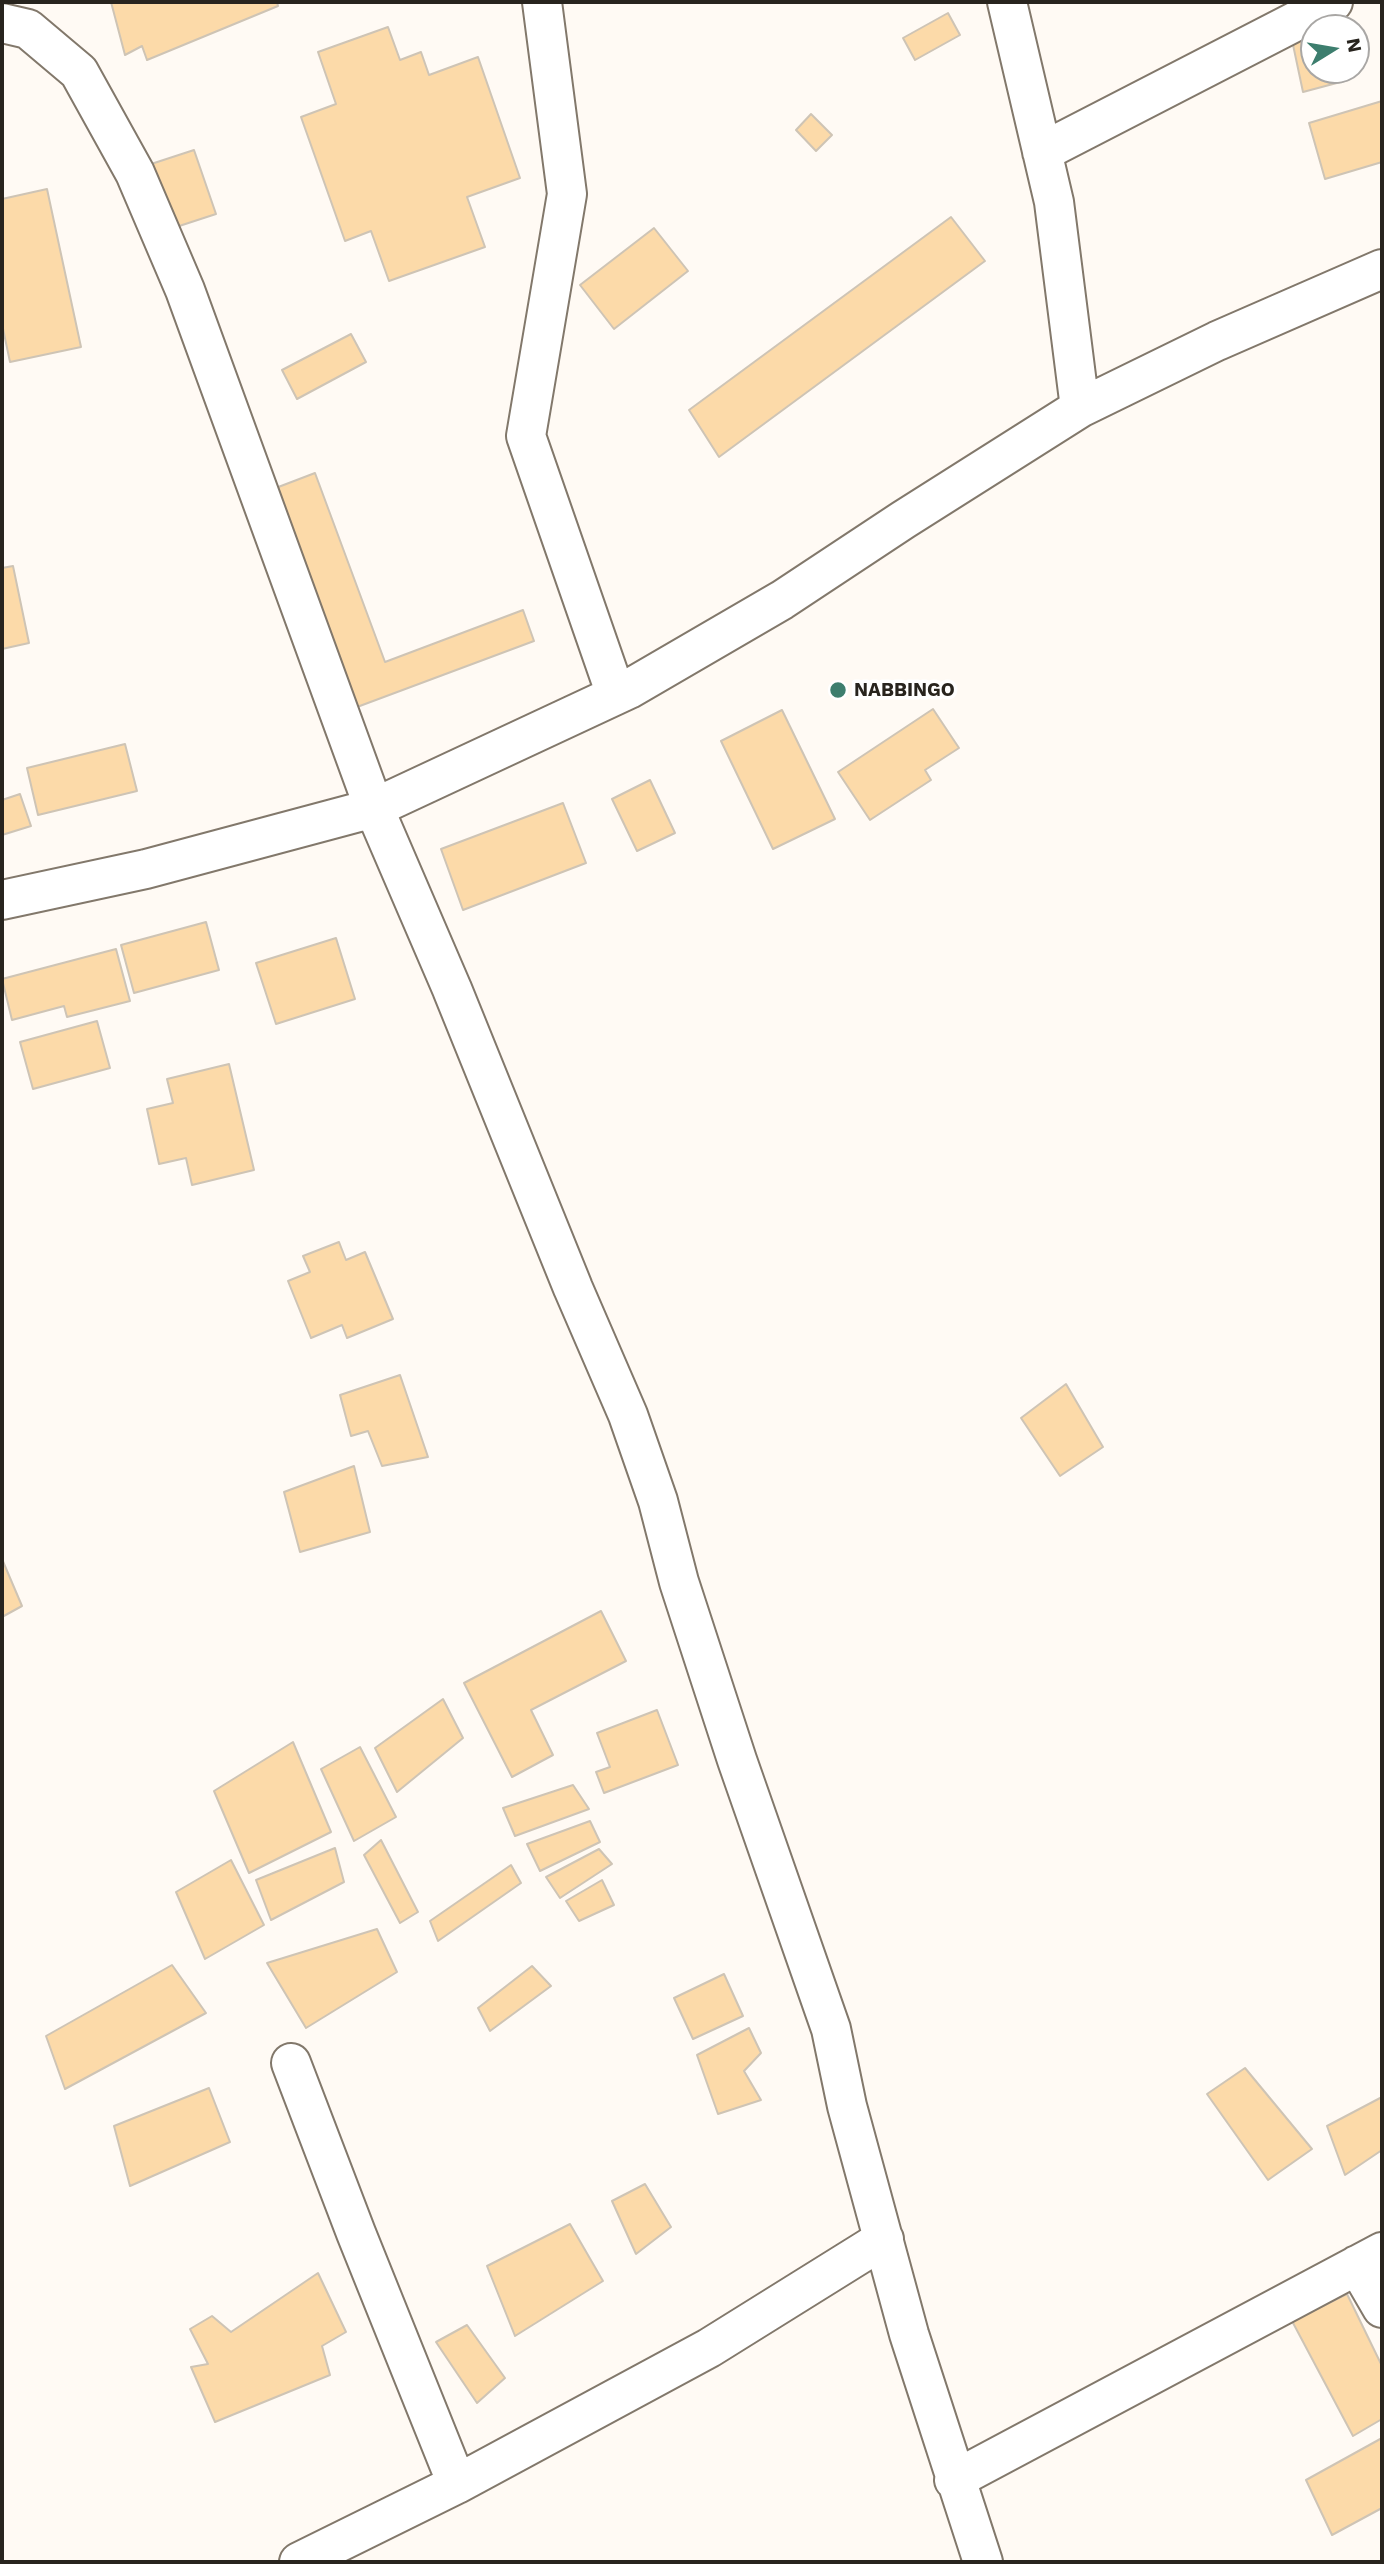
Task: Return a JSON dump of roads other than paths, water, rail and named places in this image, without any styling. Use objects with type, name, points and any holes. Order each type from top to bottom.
[{"type":"street","points":[[542,2],[567,194],[526,436],[615,695]]},
{"type":"street","points":[[1007,2],[1054,202],[1080,408]]},
{"type":"street","points":[[1042,152],[1333,2]]},
{"type":"street","points":[[2,23],[28,29],[79,72],[135,173],[185,290],[374,808],[628,1415],[658,1500],[679,1582],[737,1760],[831,2029],[847,2106],[909,2334],[954,2480],[983,2562]]},
{"type":"street","points":[[2,900],[146,869],[374,808],[615,695],[782,600],[1080,408],[1217,341],[1382,269]]},
{"type":"street","points":[[290,2063],[457,2484]]},
{"type":"street","points":[[322,2557],[709,2348],[884,2239]]},
{"type":"street","points":[[954,2480],[1370,2259],[1382,2308]]},
{"type":"place","name":"NABBINGO","points":[[838,690]]}]
